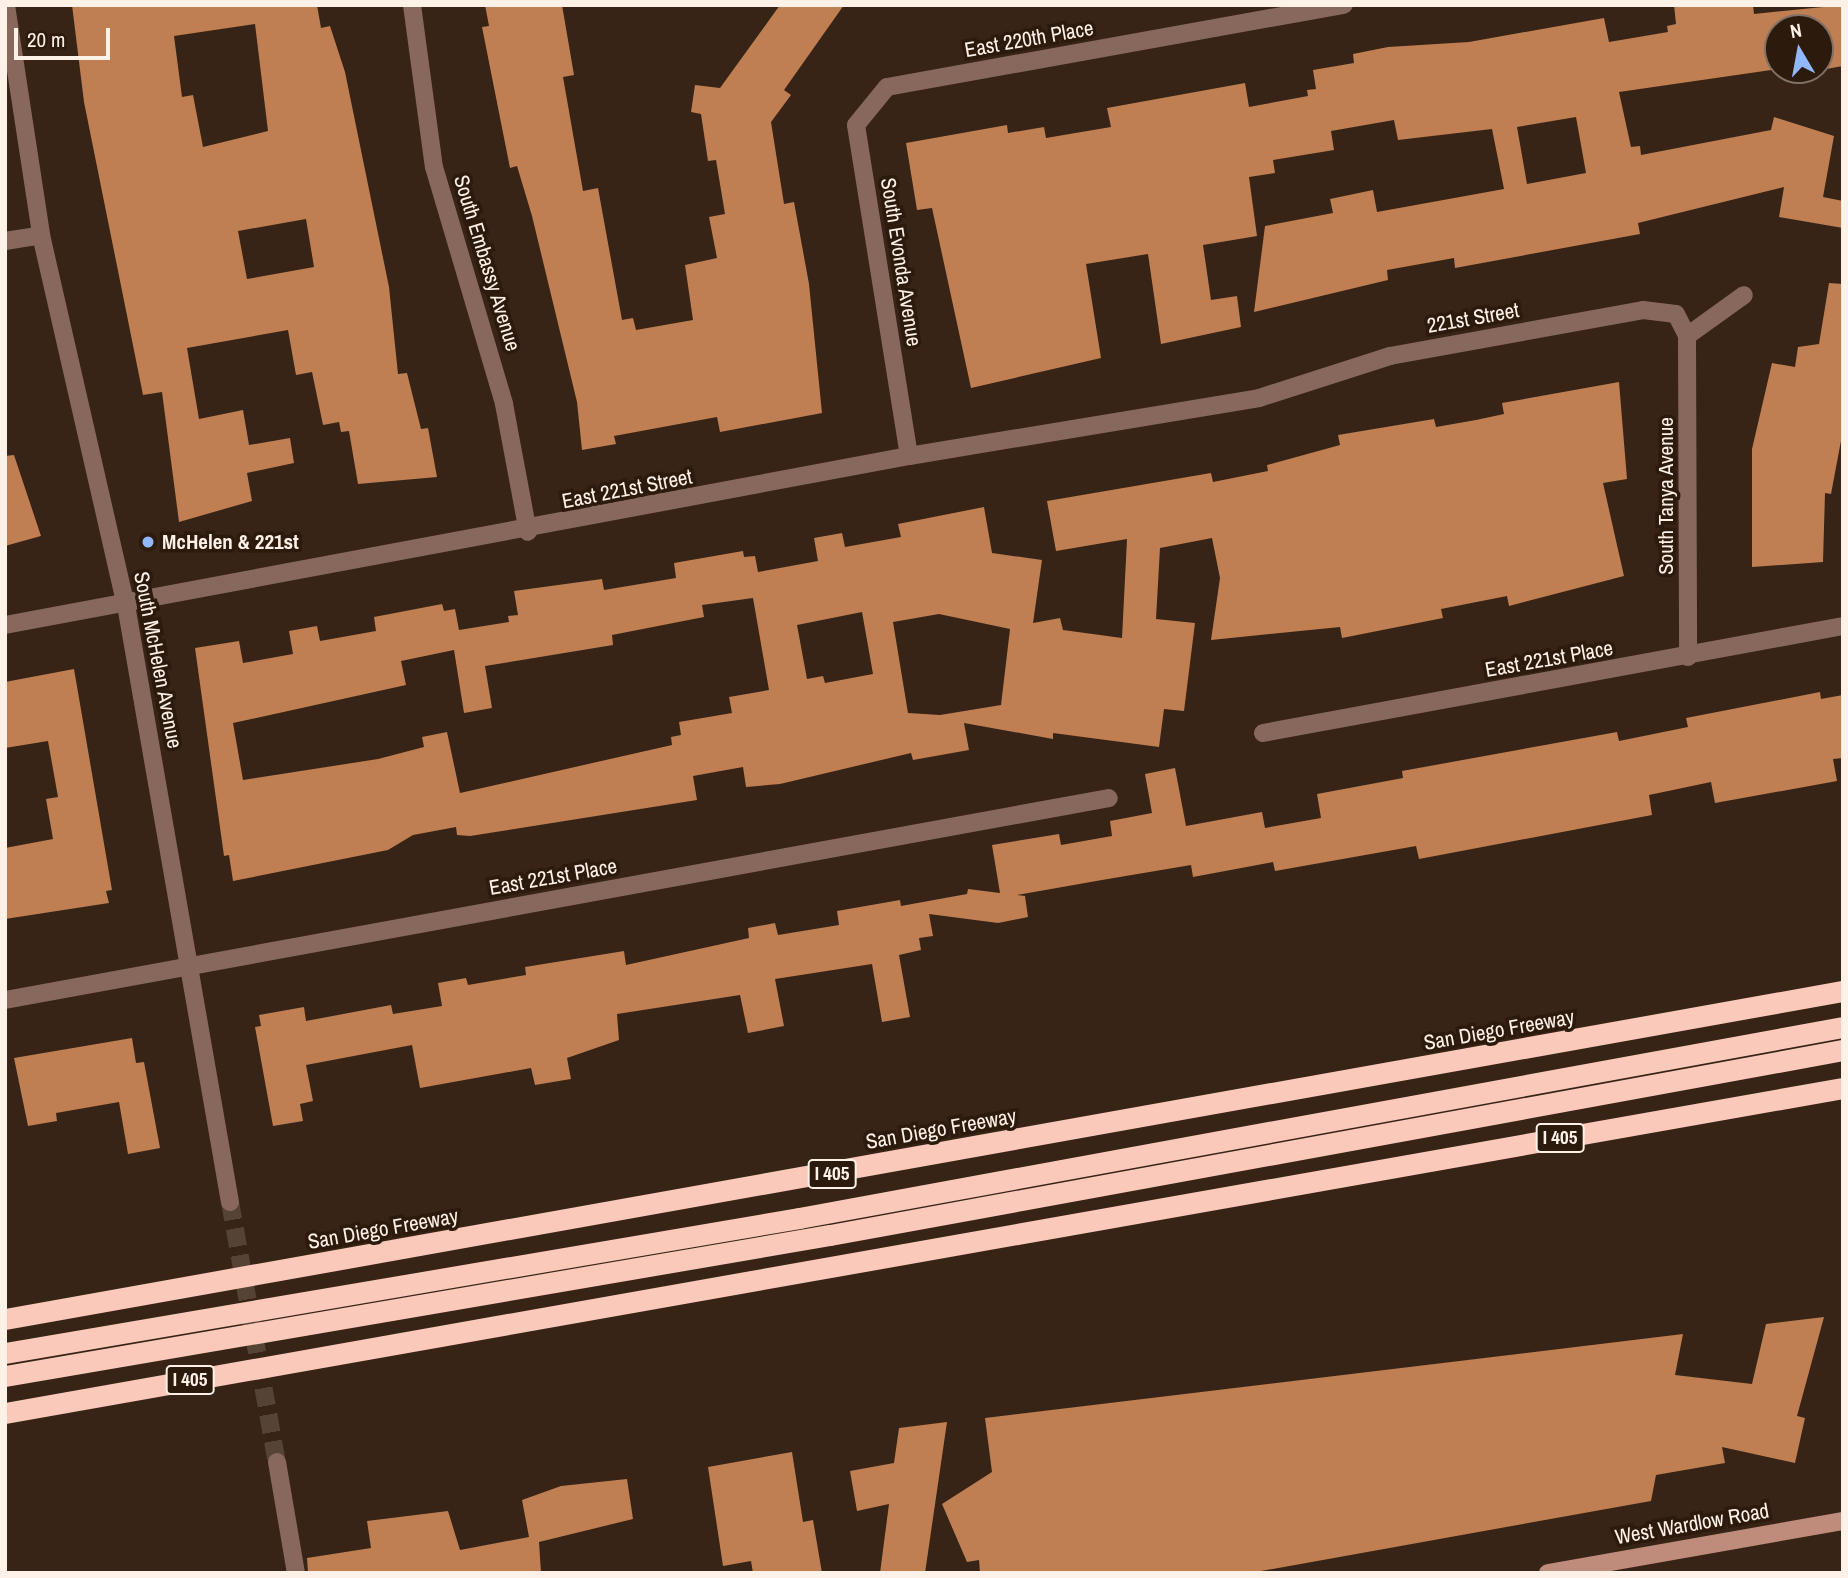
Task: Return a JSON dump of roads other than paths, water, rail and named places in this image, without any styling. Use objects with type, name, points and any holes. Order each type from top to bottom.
[{"type":"highway","name":"San Diego Freeway","points":[[5,1319],[1843,991]]},
{"type":"highway","points":[[5,1353],[799,1217],[1843,1027]]},
{"type":"highway","points":[[5,1376],[830,1235],[1843,1050]]},
{"type":"highway","name":"I 405","points":[[5,1413],[1843,1088]]},
{"type":"main road","name":"West Wardlow Road","points":[[1548,1573],[1843,1521]]},
{"type":"street","name":"South McHelen Avenue","points":[[6,5],[41,235],[126,605],[192,967],[230,1202]]},
{"type":"street","name":"South Embassy Avenue","points":[[412,5],[434,167],[505,404],[528,532]]},
{"type":"street","name":"East 220th Place","points":[[887,87],[1344,5]]},
{"type":"street","name":"South Evonda Avenue","points":[[887,87],[856,125],[909,456]]},
{"type":"street","points":[[5,241],[41,235]]},
{"type":"street","points":[[1687,336],[1744,295]]},
{"type":"street","name":"221st Street","points":[[1259,398],[1390,356],[1643,310],[1676,314],[1687,336]]},
{"type":"street","name":"South Tanya Avenue","points":[[1687,336],[1688,657]]},
{"type":"street","name":"East 221st Street","points":[[5,625],[528,532],[909,456],[1259,398]]},
{"type":"street","name":"East 221st Place","points":[[1263,733],[1688,657],[1843,626]]},
{"type":"street","name":"East 221st Place","points":[[5,1000],[1109,798]]},
{"type":"street","points":[[277,1462],[296,1573]]},
{"type":"tunnel","points":[[230,1202],[277,1462]]},
{"type":"place","name":"McHelen & 221st","points":[[148,542]]}]
